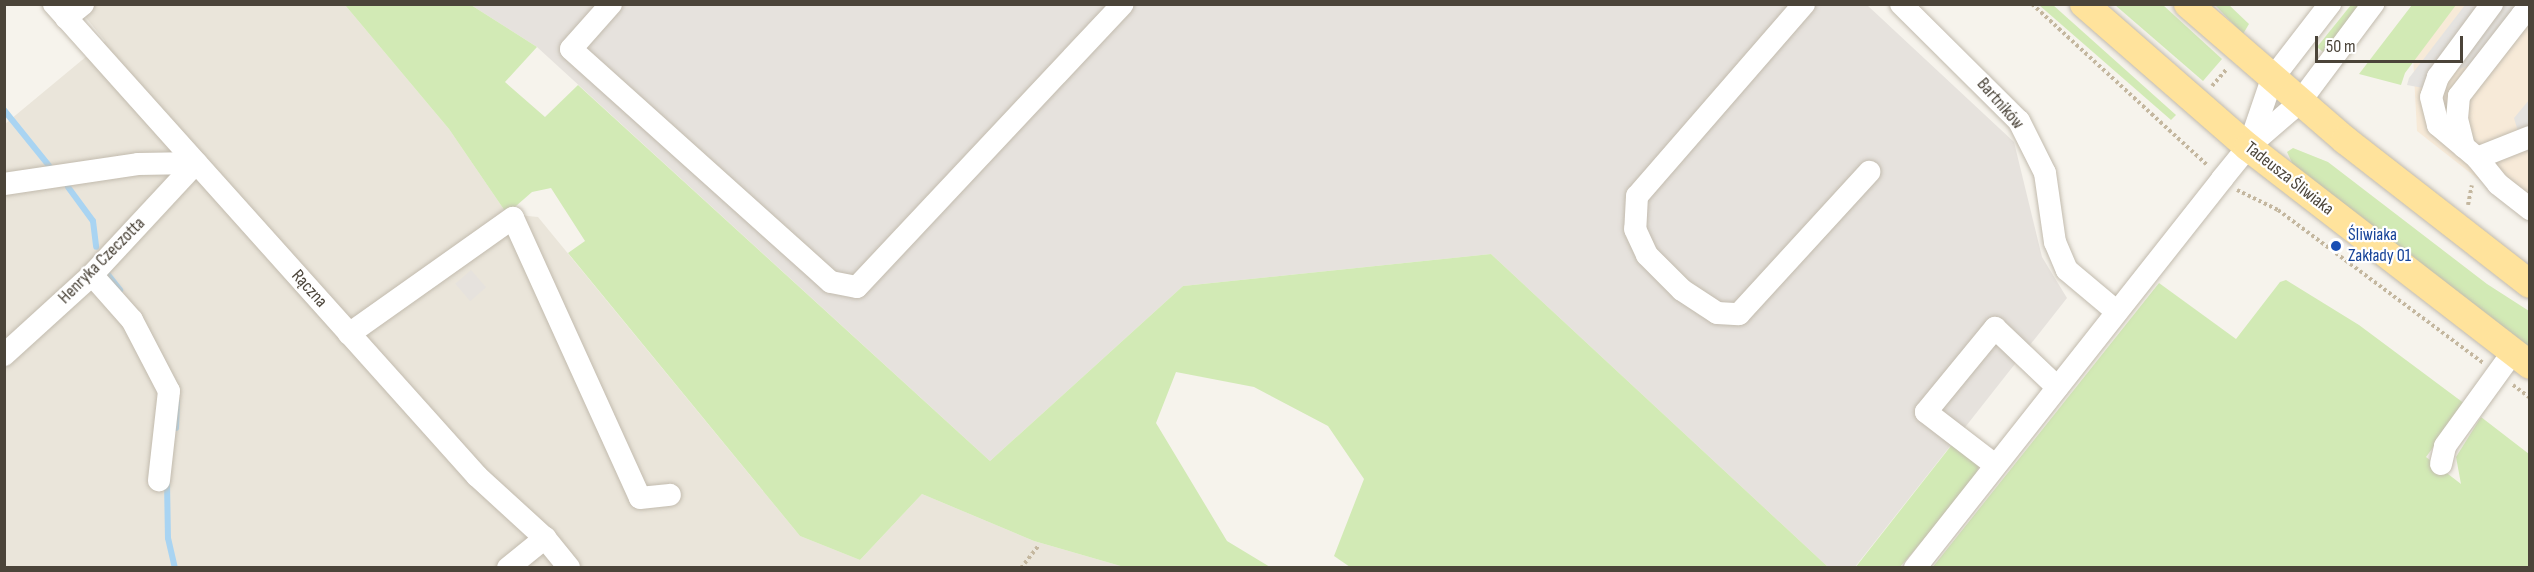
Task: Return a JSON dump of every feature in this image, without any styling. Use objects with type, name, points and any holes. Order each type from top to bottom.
[{"type":"main road","name":"Tadeusza Śliwiaka","points":[[2084,4],[2506,371]]},
{"type":"main road","points":[[2187,4],[2299,103],[2529,284]]},
{"type":"street","points":[[611,4],[571,49],[831,282],[857,287],[1124,4]]},
{"type":"street","points":[[1804,4],[1637,196],[1635,229],[1647,255],[1682,290],[1717,313],[1739,314],[1869,172]]},
{"type":"street","name":"Bartników","points":[[1900,4],[2019,121],[2045,173],[2052,232],[2067,270],[2117,312]]},
{"type":"street","points":[[2248,147],[2272,79],[2330,4]]},
{"type":"street","points":[[1915,567],[2248,147],[2299,103],[2373,4]]},
{"type":"street","points":[[2492,4],[2438,77],[2432,90],[2438,125],[2470,152],[2498,184],[2529,209]]},
{"type":"street","name":"Rączna","points":[[68,9],[196,163],[477,476],[545,538],[569,567]]},
{"type":"street","points":[[2470,152],[2457,119],[2459,96],[2522,15],[2529,11]]},
{"type":"street","points":[[2470,152],[2529,137]]},
{"type":"street","points":[[4,184],[138,164],[196,163]]},
{"type":"street","name":"Henryka Czeczotta","points":[[4,355],[92,275],[196,163]]},
{"type":"street","points":[[350,334],[513,218],[640,498],[670,495]]},
{"type":"street","points":[[92,275],[132,320],[169,391],[159,480]]},
{"type":"street","points":[[1995,465],[1926,412],[1995,328],[2057,387]]},
{"type":"street","points":[[2441,464],[2445,446],[2506,371]]},
{"type":"street","points":[[508,567],[545,538]]},
{"type":"path","points":[[2032,4],[2212,171]]},
{"type":"path","points":[[2211,87],[2229,66]]},
{"type":"path","points":[[2232,187],[2278,210],[2506,371],[2529,398]]},
{"type":"path","points":[[1021,567],[1039,545]]},
{"type":"shaded area","points":[[75,4],[345,5],[449,129],[507,214],[538,217],[800,536],[860,560],[922,494],[1034,541],[1124,567],[5,568],[5,124],[105,41]]},
{"type":"shaded area","points":[[471,5],[1867,5],[2014,142],[2042,257],[2067,298],[1855,567],[1828,567],[1491,254],[1183,286],[990,461],[537,47]]},
{"type":"shaded area","points":[[2451,5],[2529,5],[2529,219],[2417,131],[2413,56]]},
{"type":"shaded area","points":[[2465,5],[2484,5],[2423,88],[2407,85],[2409,78]]},
{"type":"shaded area","points":[[2501,5],[2520,5],[2476,62],[2460,69],[2458,65]]},
{"type":"shaded area","points":[[2529,100],[2530,127],[2519,135],[2514,118]]},
{"type":"shaded area","points":[[471,270],[486,287],[470,301],[455,284]]},
{"type":"green space","points":[[345,5],[471,5],[537,47],[505,82],[545,117],[578,85],[990,461],[1183,286],[1491,254],[1828,567],[1350,567],[1334,556],[1364,479],[1328,426],[1254,387],[1176,372],[1156,423],[1227,541],[1270,567],[1124,567],[1034,541],[922,494],[860,560],[800,536],[568,253],[585,241],[551,188],[532,192],[507,214],[449,129]]},
{"type":"green space","points":[[2039,5],[2053,5],[2176,115],[2171,120]]},
{"type":"green space","points":[[2115,5],[2163,5],[2222,59],[2203,81]]},
{"type":"green space","points":[[2215,5],[2229,5],[2249,24],[2243,34]]},
{"type":"green space","points":[[2351,5],[2360,5],[2323,52],[2317,47]]},
{"type":"green space","points":[[2412,5],[2456,5],[2405,73],[2401,85],[2359,74]]},
{"type":"green space","points":[[2293,148],[2328,162],[2487,284],[2529,311],[2529,352],[2294,167],[2287,152]]},
{"type":"green space","points":[[2286,280],[2359,325],[2465,404],[2426,457],[2461,484],[2456,457],[2481,417],[2529,454],[2529,567],[1932,568],[2159,283],[2236,339],[2280,282]]},
{"type":"green space","points":[[1954,442],[1979,465],[1974,481],[1900,567],[1855,568]]},
{"type":"waterway","points":[[4,110],[51,168]]},
{"type":"waterway","points":[[68,187],[93,221],[96,247]]},
{"type":"waterway","points":[[106,272],[120,290]]},
{"type":"waterway","points":[[176,428],[177,402]]},
{"type":"waterway","points":[[167,482],[168,538],[175,568]]},
{"type":"place","name":"Śliwiaka Zakłady 01","points":[[2336,246]]}]
